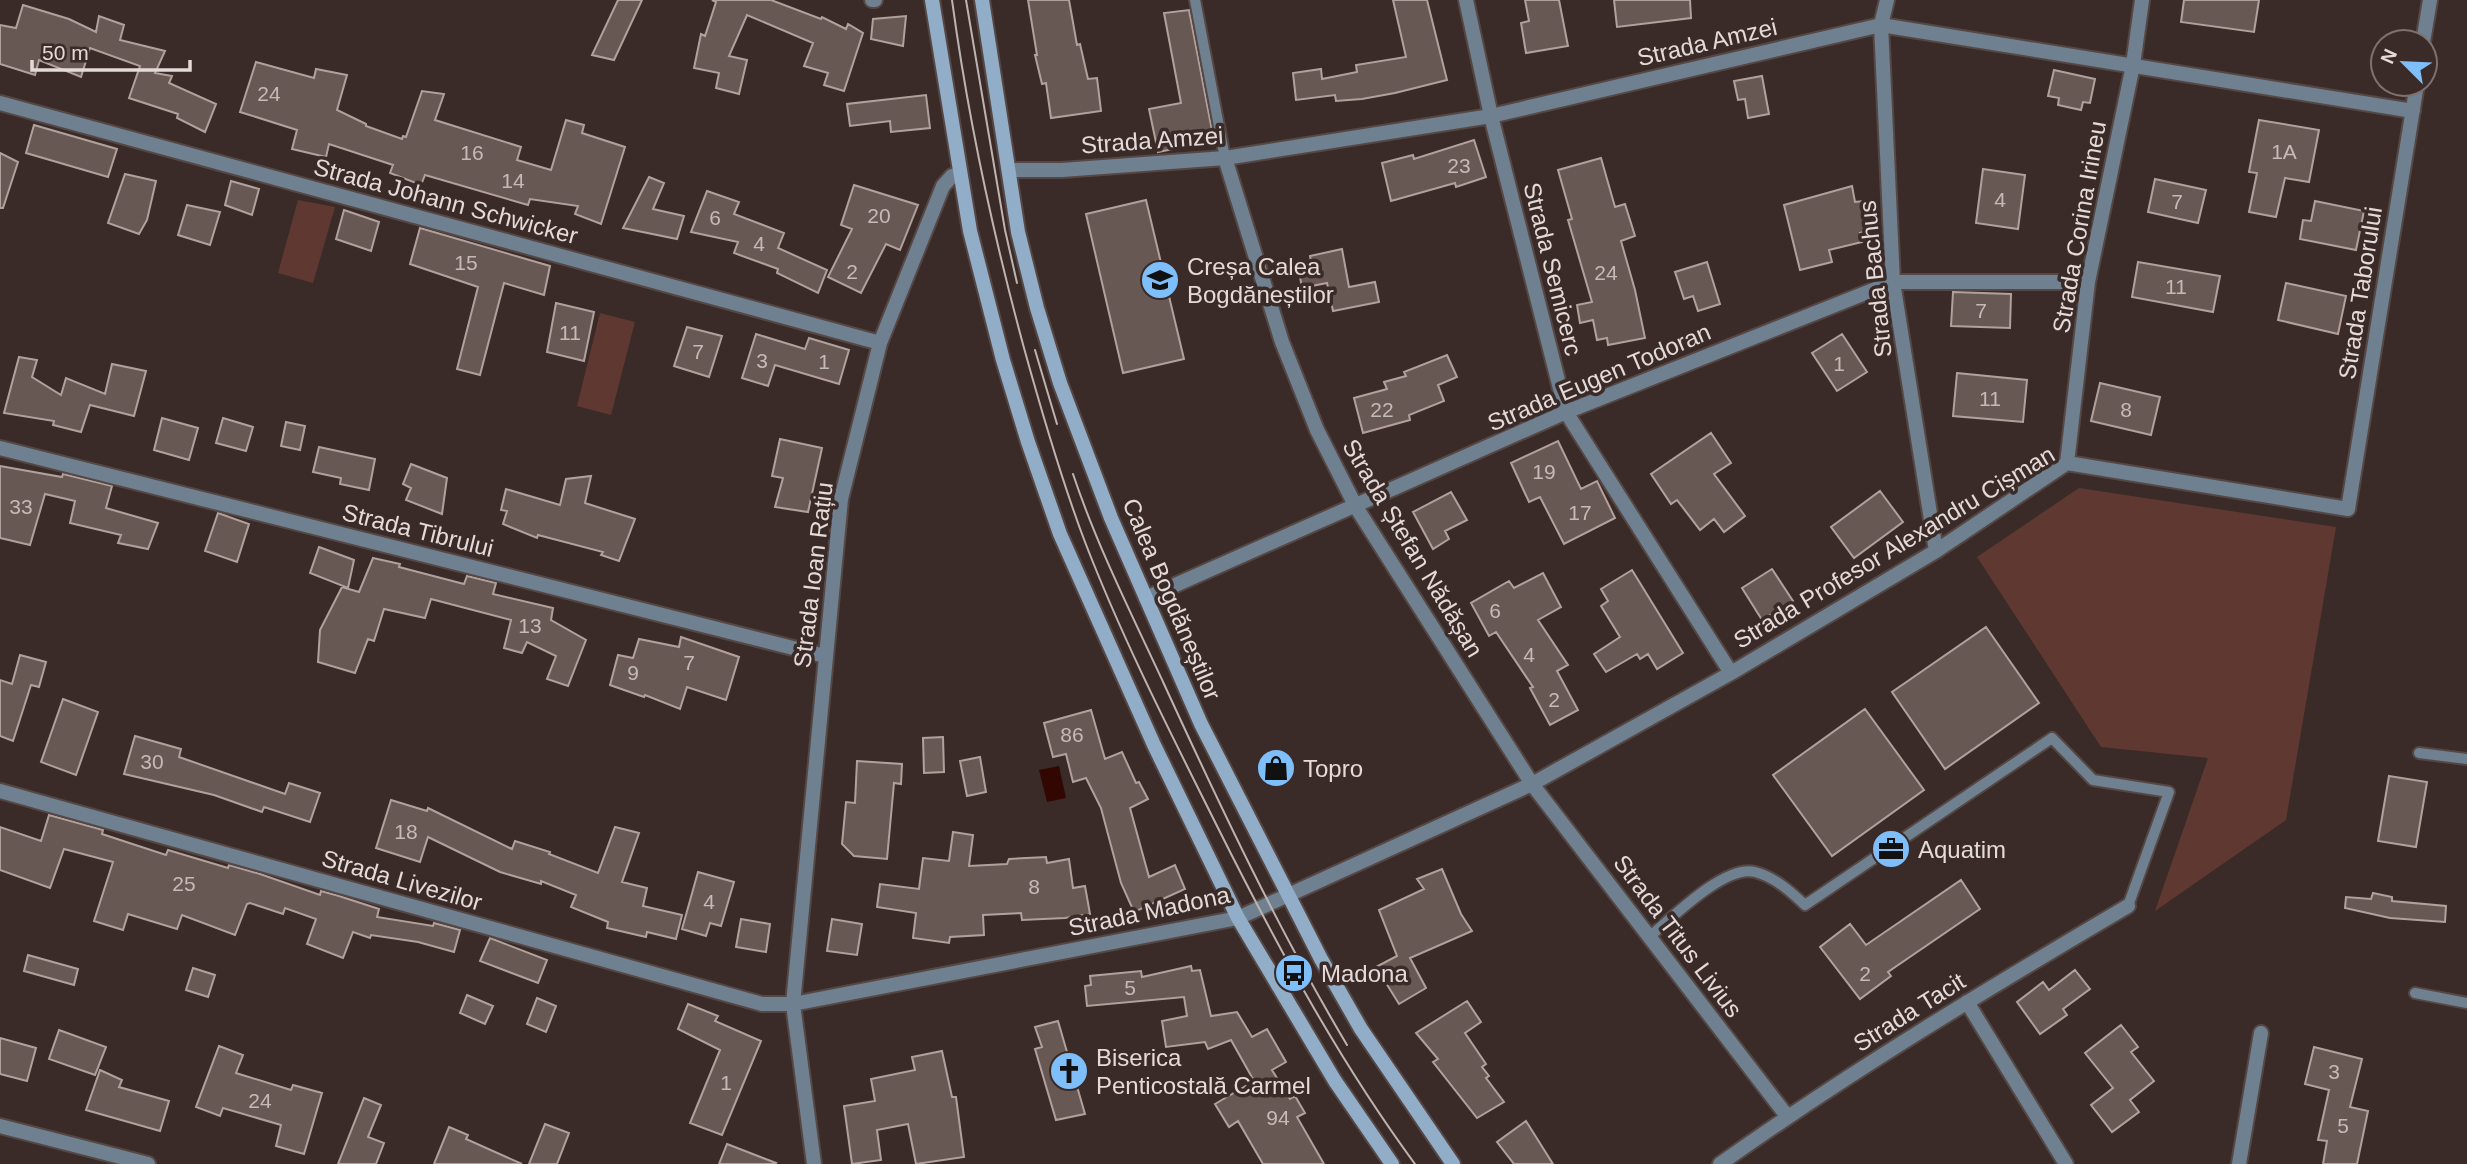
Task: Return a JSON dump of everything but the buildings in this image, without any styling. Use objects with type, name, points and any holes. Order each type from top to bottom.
[{"type":"main road","points":[[932,0],[972,242],[1003,360],[1060,534],[1154,746],[1238,918],[1335,1081],[1392,1164]]},
{"type":"main road","name":"Calea Bogdăneștilor","points":[[982,0],[1018,232],[1060,383],[1111,518],[1201,724],[1289,896],[1361,1029],[1453,1164]]},
{"type":"street","name":"Strada Semicerc","points":[[1465,0],[1490,116],[1566,412],[1731,673]]},
{"type":"street","name":"Strada Bachus","points":[[1887,0],[1881,25],[1893,282],[1936,551]]},
{"type":"street","name":"Strada Corina Irineu","points":[[2067,463],[2088,282],[2133,65],[2142,0]]},
{"type":"street","points":[[2425,28],[2430,0]]},
{"type":"street","name":"Strada Amzei","points":[[1009,170],[1062,170],[1225,158],[1490,116],[1881,25],[2413,111]]},
{"type":"street","name":"Strada Taborului","points":[[2348,509],[2415,98]]},
{"type":"street","name":"Strada Johann Schwicker","points":[[0,103],[880,343]]},
{"type":"street","name":"Strada Ștefan Nădășan","points":[[1225,158],[1282,342],[1317,430],[1356,506],[1532,784]]},
{"type":"street","name":"Strada Ioan Rațiu","points":[[814,1164],[793,1004],[841,499],[880,343],[943,186],[952,176],[959,174]]},
{"type":"street","name":"Strada Eugen Todoran","points":[[1146,598],[1566,412],[1893,282],[2088,282]]},
{"type":"street","name":"Strada Tibrului","points":[[0,448],[825,656]]},
{"type":"street","name":"Strada Profesor Alexandru Cișman","points":[[1532,784],[1731,673],[1936,551],[2067,463],[2348,509]]},
{"type":"street","name":"Strada Madona","points":[[793,1004],[1238,918],[1532,784]]},
{"type":"street","name":"Strada Titus Livius","points":[[1532,784],[1787,1116]]},
{"type":"street","name":"Strada Livezilor","points":[[0,791],[762,1004],[793,1004]]},
{"type":"street","name":"Strada Tacit","points":[[1720,1164],[1787,1116],[1966,1002],[2127,906]]},
{"type":"street","points":[[1966,1002],[2066,1164]]},
{"type":"street","points":[[2239,1164],[2261,1033]]},
{"type":"street","points":[[0,1126],[148,1164]]},
{"type":"lane","name":"Strada Ștefan Nădășan","points":[[1195,0],[1225,158]]},
{"type":"lane","points":[[1650,937],[1708,889],[1735,873],[1753,871],[1770,878],[1787,888],[1805,905],[2052,738],[2093,780],[2169,792],[2127,906]]},
{"type":"lane","points":[[2419,753],[2467,759]]},
{"type":"lane","points":[[2415,993],[2467,1003]]},
{"type":"shaded area","points":[[298,200],[335,207],[313,283],[278,273]]},
{"type":"shaded area","points":[[600,313],[635,322],[611,415],[577,406]]},
{"type":"shaded area","points":[[2079,488],[2336,527],[2286,820],[2155,911],[2208,758],[2101,747],[1977,557]]},
{"type":"shaded area","points":[[1059,766],[1066,798],[1047,802],[1039,770]]},
{"type":"tram line","points":[[952,0],[982,176],[1002,262],[1045,421],[1085,542],[1147,684],[1261,912],[1333,1041],[1415,1164]]},
{"type":"tram line","points":[[966,0],[1005,230],[1017,283]]},
{"type":"tram line","points":[[1035,350],[1057,424]]},
{"type":"tram line","points":[[1073,474],[1116,580],[1228,821],[1297,957],[1347,1045]]},
{"type":"place","name":"Creșa Calea Bogdăneștilor","points":[[1160,280]]},
{"type":"place","name":"Topro","points":[[1276,768]]},
{"type":"place","name":"Aquatim","points":[[1891,849]]},
{"type":"place","name":"Madona","points":[[1294,973]]},
{"type":"place","name":"Biserica Penticostală Carmel","points":[[1069,1071]]}]
